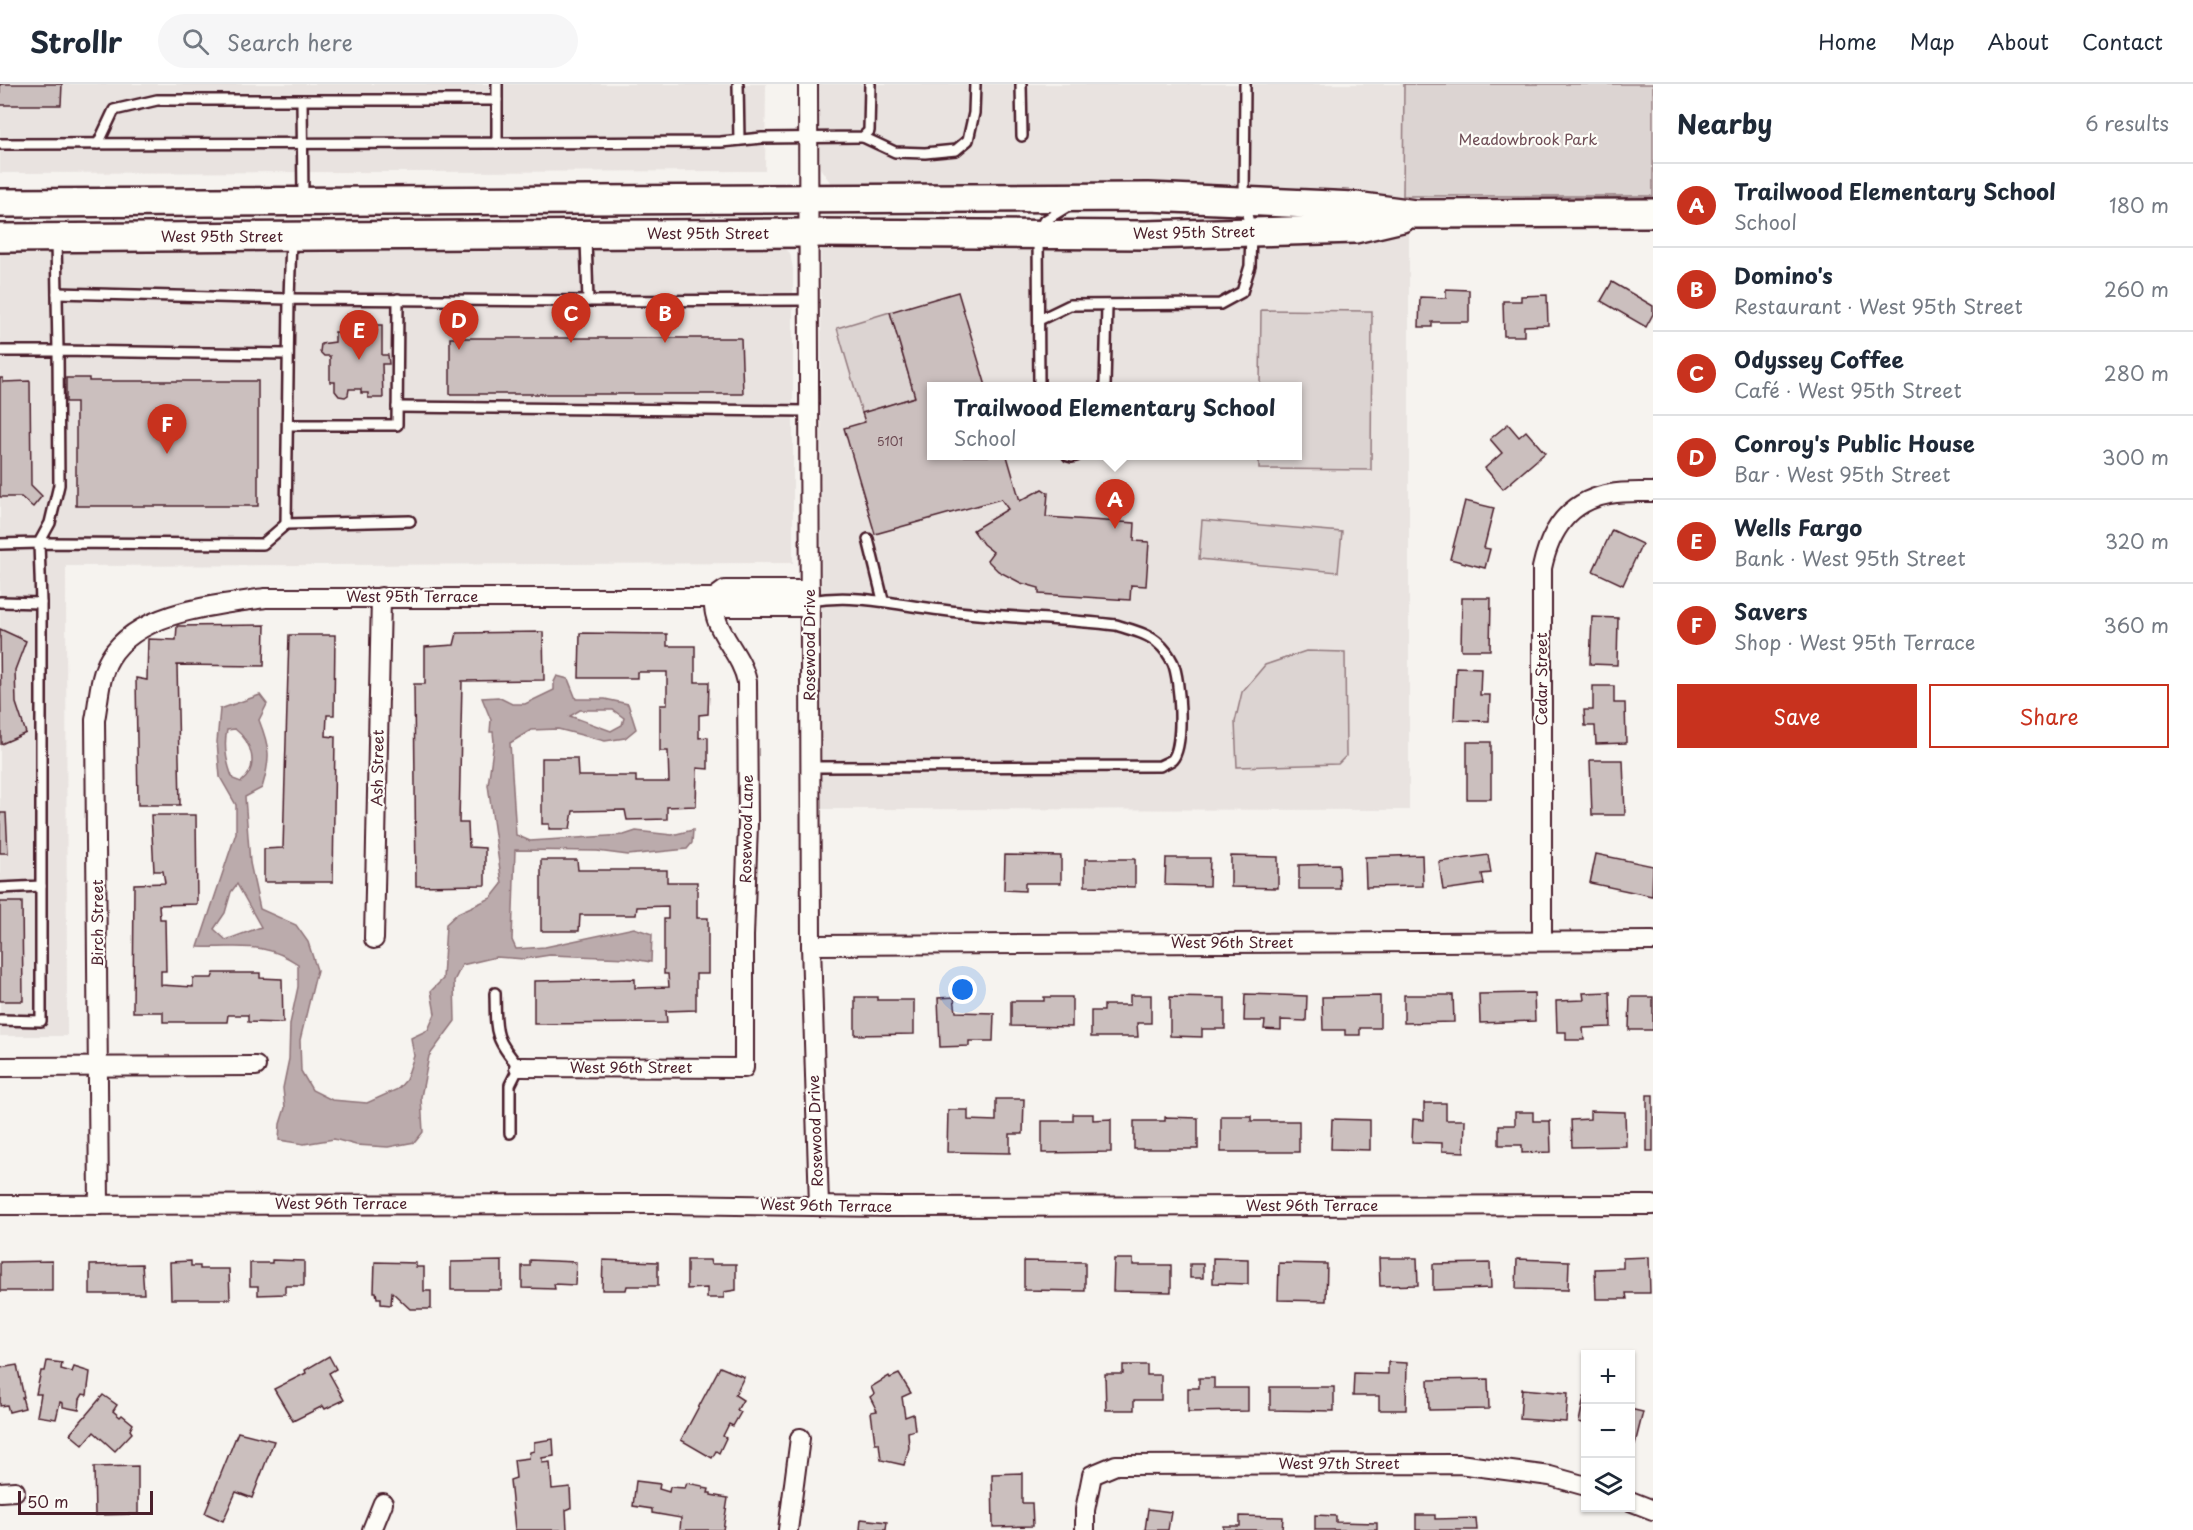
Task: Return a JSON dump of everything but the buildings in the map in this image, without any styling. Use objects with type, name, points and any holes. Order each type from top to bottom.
[{"type":"main road","name":"West 95th Street","points":[[0,203],[1149,197],[1355,206],[1415,214],[1653,213]]},
{"type":"main road","name":"West 95th Street","points":[[0,238],[808,233],[1146,235],[1355,229],[1415,214]]},
{"type":"street","name":"Rosewood Drive","points":[[808,84],[811,945],[819,1206]]},
{"type":"street","name":"Cedar Street","points":[[1542,941],[1542,568],[1546,549],[1556,528],[1571,512],[1589,500],[1611,494],[1653,492]]},
{"type":"street","name":"West 95th Terrace","points":[[120,647],[143,628],[175,615],[197,609],[265,598],[714,598],[725,590],[810,599]]},
{"type":"street","name":"Ash Street","points":[[374,939],[381,597]]},
{"type":"street","name":"Rosewood Lane","points":[[714,598],[713,611],[717,623],[745,671],[747,682],[748,824],[744,936],[744,1068]]},
{"type":"street","name":"Birch Street","points":[[99,1205],[95,720],[102,679],[110,658],[120,647]]},
{"type":"street","name":"West 96th Street","points":[[811,945],[1653,940]]},
{"type":"street","points":[[0,1067],[256,1066]]},
{"type":"street","name":"West 96th Street","points":[[519,1067],[744,1068]]},
{"type":"street","name":"West 96th Terrace","points":[[0,1205],[1653,1205]]},
{"type":"street","points":[[788,1530],[800,1438]]},
{"type":"street","name":"West 97th Street","points":[[1085,1530],[1085,1510],[1092,1475],[1116,1465],[1459,1464],[1550,1476],[1581,1485]]},
{"type":"street","points":[[372,1530],[384,1503]]},
{"type":"street","points":[[1635,1503],[1653,1510]]},
{"type":"lane","points":[[497,84],[497,142]]},
{"type":"lane","points":[[738,84],[739,140]]},
{"type":"lane","points":[[866,134],[870,84]]},
{"type":"lane","points":[[0,144],[739,140],[866,134],[895,152],[925,153],[956,150],[968,140],[974,113],[975,84]]},
{"type":"lane","points":[[1021,84],[1022,136]]},
{"type":"lane","points":[[1040,320],[1070,305],[1220,303],[1233,298],[1242,291],[1250,266],[1251,232],[1244,201],[1245,84]]},
{"type":"lane","points":[[98,144],[114,110],[157,100],[497,100]]},
{"type":"lane","points":[[302,100],[303,202]]},
{"type":"lane","points":[[1039,382],[1038,234],[1044,221],[1067,209],[1078,197]]},
{"type":"lane","points":[[585,234],[588,300]]},
{"type":"lane","points":[[286,524],[292,236]]},
{"type":"lane","points":[[0,1020],[41,1021],[39,543],[51,523],[59,484],[56,238]]},
{"type":"lane","points":[[57,293],[289,299],[809,300]]},
{"type":"lane","points":[[288,426],[397,425],[398,299]]},
{"type":"lane","points":[[1105,382],[1107,306]]},
{"type":"lane","points":[[0,351],[288,354]]},
{"type":"lane","points":[[397,407],[809,411]]},
{"type":"lane","points":[[0,544],[262,544],[286,524],[410,521]]},
{"type":"lane","points":[[868,539],[883,600]]},
{"type":"lane","points":[[810,599],[831,597],[883,600],[943,610],[1116,625],[1143,634],[1159,644],[1173,662],[1178,679],[1180,737],[1178,750],[1172,760],[1160,766],[811,767]]},
{"type":"lane","points":[[0,602],[41,603]]},
{"type":"lane","points":[[0,888],[41,886]]},
{"type":"lane","points":[[495,993],[496,1034],[506,1052],[519,1067],[510,1085],[510,1132]]},
{"type":"shaded area","points":[[0,84],[766,84],[765,171],[0,173]]},
{"type":"shaded area","points":[[819,84],[1404,84],[1403,196],[839,187],[832,185],[820,168]]},
{"type":"shaded area","points":[[1409,229],[1409,810],[822,809],[821,249],[826,242]]},
{"type":"shaded area","points":[[781,244],[790,253],[793,269],[793,563],[66,566],[67,1036],[0,1036],[0,253],[271,253],[321,247]]},
{"type":"shaded area","points":[[557,676],[568,679],[576,699],[605,699],[628,704],[636,729],[625,738],[605,741],[558,729],[531,730],[510,743],[516,835],[530,841],[624,835],[636,831],[672,835],[693,830],[692,843],[687,849],[628,855],[597,851],[515,850],[512,940],[516,949],[545,947],[634,928],[652,934],[651,962],[628,958],[550,955],[524,959],[496,957],[462,965],[454,981],[455,1021],[429,1056],[421,1097],[423,1132],[415,1142],[388,1147],[356,1145],[334,1139],[304,1144],[279,1140],[280,1124],[285,1108],[283,1088],[289,1059],[290,1024],[298,987],[298,964],[285,956],[262,949],[198,947],[236,833],[236,805],[220,777],[217,742],[220,709],[260,695],[267,704],[259,720],[268,753],[265,778],[262,788],[245,797],[250,863],[260,909],[296,925],[308,942],[317,970],[300,1040],[301,1071],[312,1090],[332,1100],[367,1103],[398,1089],[406,1080],[414,1056],[411,1038],[428,1030],[435,1014],[431,991],[443,979],[446,924],[458,913],[491,898],[502,884],[488,785],[494,742],[493,732],[490,732],[491,720],[482,698],[498,697],[512,704],[525,704],[554,690]],"holes":[[[580,710],[613,710],[624,718],[622,725],[611,731],[570,716]],[[235,729],[241,734],[252,755],[250,770],[241,782],[233,779],[229,767],[226,755],[227,730]],[[237,884],[261,927],[226,940],[214,929],[225,913],[231,892]]]},
{"type":"green space","name":"Meadowbrook Park","points":[[1404,84],[1653,84],[1653,196],[1403,196]]},
{"type":"green space","points":[[1261,310],[1372,311],[1371,470],[1259,469],[1259,460],[1302,460],[1302,382],[1260,382]]},
{"type":"green space","points":[[890,312],[915,397],[862,413],[837,328]]},
{"type":"green space","points":[[1202,520],[1342,532],[1338,572],[1199,559]]},
{"type":"green space","points":[[1306,651],[1345,652],[1346,756],[1338,764],[1237,767],[1235,722],[1242,692],[1265,665]]},
{"type":"place","name":"Odyssey Coffee","points":[[571,343]]},
{"type":"place","name":"Domino's","points":[[665,343]]},
{"type":"place","name":"Conroy's Public House","points":[[459,350]]},
{"type":"place","name":"Wells Fargo","points":[[359,360]]},
{"type":"place","name":"Savers","points":[[167,454]]},
{"type":"place","name":"Trailwood Elementary School","points":[[1115,529]]}]
